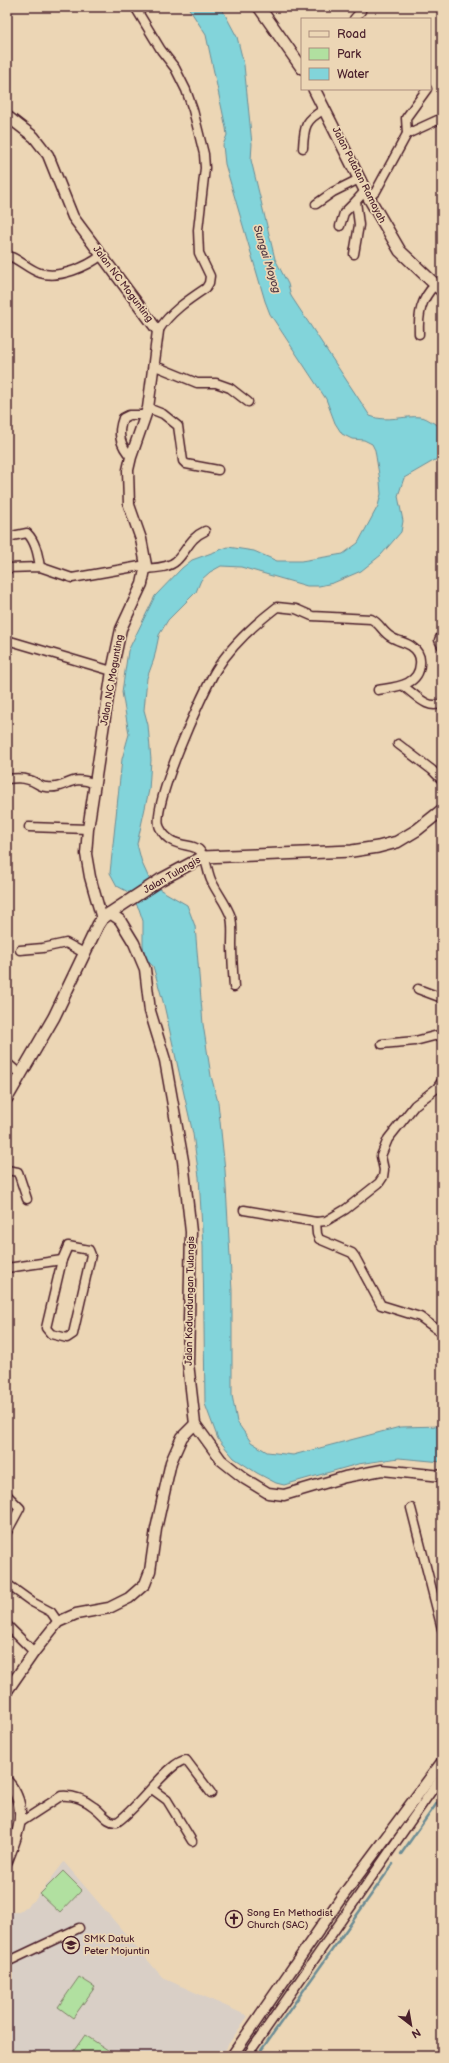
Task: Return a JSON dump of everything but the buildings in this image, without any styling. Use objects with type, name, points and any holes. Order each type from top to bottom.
[{"type":"main road","points":[[259,7],[301,67]]},
{"type":"main road","name":"Jalan Putatan Ramayah","points":[[315,90],[325,108],[359,179],[400,251],[438,288]]},
{"type":"main road","name":"Jalan Tulangis","points":[[7,1098],[54,1017],[84,953],[106,916],[160,880],[203,857],[352,851],[378,847],[397,842],[441,813]]},
{"type":"street","points":[[135,7],[161,50],[175,68],[186,90],[204,154],[205,168],[198,230],[199,253],[210,276],[209,283],[206,288],[177,308],[165,320],[158,330]]},
{"type":"street","points":[[355,18],[360,10]]},
{"type":"street","points":[[340,226],[344,213],[356,201],[367,194],[376,191],[407,134],[406,118],[426,90]]},
{"type":"street","points":[[303,148],[303,132],[308,120],[325,108]]},
{"type":"street","name":"Jalan NC Mogunting","points":[[7,116],[34,137],[48,155],[73,217],[158,330],[147,411],[128,470],[129,505],[141,540],[146,567],[142,584],[121,629],[112,671],[88,829],[86,854],[90,877],[106,916]]},
{"type":"street","points":[[407,134],[442,118]]},
{"type":"street","points":[[316,204],[333,192],[359,179]]},
{"type":"street","points":[[354,254],[359,225],[356,201]]},
{"type":"street","points":[[7,255],[18,259],[32,270],[47,274],[69,272],[85,267],[102,255]]},
{"type":"street","points":[[419,334],[418,317],[422,304],[428,292],[438,288]]},
{"type":"street","points":[[153,366],[197,383],[216,383],[230,388],[248,402]]},
{"type":"street","points":[[131,457],[123,449],[120,440],[123,418],[147,411],[163,414],[178,426],[183,461],[186,464],[218,470]]},
{"type":"street","points":[[7,568],[40,567],[72,578],[146,567],[162,567],[176,562],[198,534],[205,531]]},
{"type":"street","points":[[7,537],[27,533],[31,537],[38,554],[40,567]]},
{"type":"street","points":[[234,987],[231,920],[228,909],[210,879],[200,850],[178,845],[166,836],[159,827],[159,813],[178,750],[195,710],[216,669],[260,621],[278,607],[296,609],[312,616],[371,619],[377,622],[385,633],[410,646],[418,653],[420,670],[413,680],[403,686],[378,690]]},
{"type":"street","points":[[442,634],[439,640],[442,646]]},
{"type":"street","points":[[7,640],[112,671]]},
{"type":"street","points":[[403,686],[430,706],[436,706],[442,703]]},
{"type":"street","points":[[398,744],[432,770],[442,780]]},
{"type":"street","points":[[7,779],[18,778],[29,780],[44,787],[57,788],[77,779],[95,784]]},
{"type":"street","points":[[29,827],[88,829]]},
{"type":"street","name":"Jalan Kodundungan Tulangis","points":[[106,916],[120,920],[134,943],[145,969],[150,1010],[165,1060],[183,1161],[191,1232],[188,1363],[195,1424],[221,1460],[245,1479],[268,1493],[284,1495],[345,1477],[382,1470],[442,1476]]},
{"type":"street","points":[[20,950],[43,948],[66,943],[84,953]]},
{"type":"street","points":[[418,989],[442,998]]},
{"type":"street","points":[[382,1044],[415,1041],[442,1034]]},
{"type":"street","points":[[7,1063],[21,1075]]},
{"type":"street","points":[[244,1210],[316,1222],[332,1219],[379,1182],[383,1177],[384,1170],[381,1156],[392,1132],[415,1105],[437,1088],[442,1081]]},
{"type":"street","points":[[7,1170],[18,1172],[27,1199]]},
{"type":"street","points":[[316,1222],[319,1239],[352,1253],[381,1305],[420,1317],[442,1333]]},
{"type":"street","points":[[71,1246],[89,1250],[91,1252],[73,1334],[67,1338],[51,1334],[46,1328],[62,1260],[66,1249],[71,1246]]},
{"type":"street","points":[[7,1268],[62,1260]]},
{"type":"street","points":[[7,1584],[55,1617],[109,1608],[129,1598],[145,1584],[150,1571],[160,1509],[171,1462],[182,1437],[195,1424]]},
{"type":"street","points":[[7,1495],[18,1505],[20,1510],[7,1532]]},
{"type":"street","points":[[412,1508],[442,1629]]},
{"type":"street","points":[[7,1690],[30,1648],[55,1617]]},
{"type":"street","points":[[7,1625],[30,1648]]},
{"type":"street","points":[[21,1822],[61,1796],[79,1798],[91,1804],[110,1822],[117,1822],[138,1805],[176,1763],[186,1760],[211,1793]]},
{"type":"street","points":[[232,2056],[341,1898],[442,1762]]},
{"type":"street","points":[[247,2056],[442,1776]]},
{"type":"street","points":[[7,1781],[17,1796],[21,1822],[7,1861]]},
{"type":"street","points":[[152,1789],[167,1800],[192,1840]]},
{"type":"street","points":[[7,1962],[79,1928]]},
{"type":"shaded area","name":"SMK Datuk Peter Mojuntin","points":[[64,1862],[163,1978],[248,2016],[220,2056],[7,2056],[7,1912],[19,1912],[35,1900]]},
{"type":"green space","points":[[63,1871],[82,1890],[60,1913],[40,1894]]},
{"type":"green space","points":[[79,1977],[95,1987],[73,2018],[58,2007]]},
{"type":"green space","points":[[85,2035],[117,2056],[70,2056]]},
{"type":"water","name":"Sungai Moyog","points":[[188,7],[221,7],[237,37],[244,65],[252,144],[251,160],[275,259],[288,284],[291,296],[370,416],[383,419],[421,417],[436,424],[442,425],[442,456],[404,478],[398,496],[403,521],[401,532],[381,555],[361,571],[333,583],[319,586],[307,586],[241,567],[221,566],[210,572],[201,580],[196,592],[168,620],[159,635],[154,659],[147,678],[144,710],[148,725],[151,760],[149,790],[137,844],[142,863],[152,885],[187,905],[195,926],[203,1024],[211,1076],[218,1102],[225,1170],[232,1291],[232,1395],[237,1422],[251,1442],[267,1452],[293,1455],[400,1427],[442,1426],[442,1462],[399,1458],[358,1464],[284,1485],[276,1483],[257,1473],[234,1458],[218,1439],[205,1404],[203,1246],[199,1177],[193,1134],[164,1005],[153,966],[145,959],[143,945],[143,921],[139,909],[130,893],[117,886],[110,873],[122,759],[129,734],[122,692],[128,651],[155,596],[182,568],[192,560],[228,547],[254,551],[277,561],[301,561],[343,554],[358,543],[378,506],[381,494],[375,450],[372,444],[364,440],[352,439],[342,434],[335,423],[326,399],[270,314],[225,164],[223,145],[227,135],[226,128],[206,35]]},
{"type":"waterway","points":[[401,1854],[442,1796]]},
{"type":"waterway","points":[[257,2056],[393,1864]]},
{"type":"place","name":"Song En Methodist Church (SAC)","points":[[234,1919]]},
{"type":"place","name":"SMK Datuk Peter Mojuntin","points":[[71,1945]]}]
